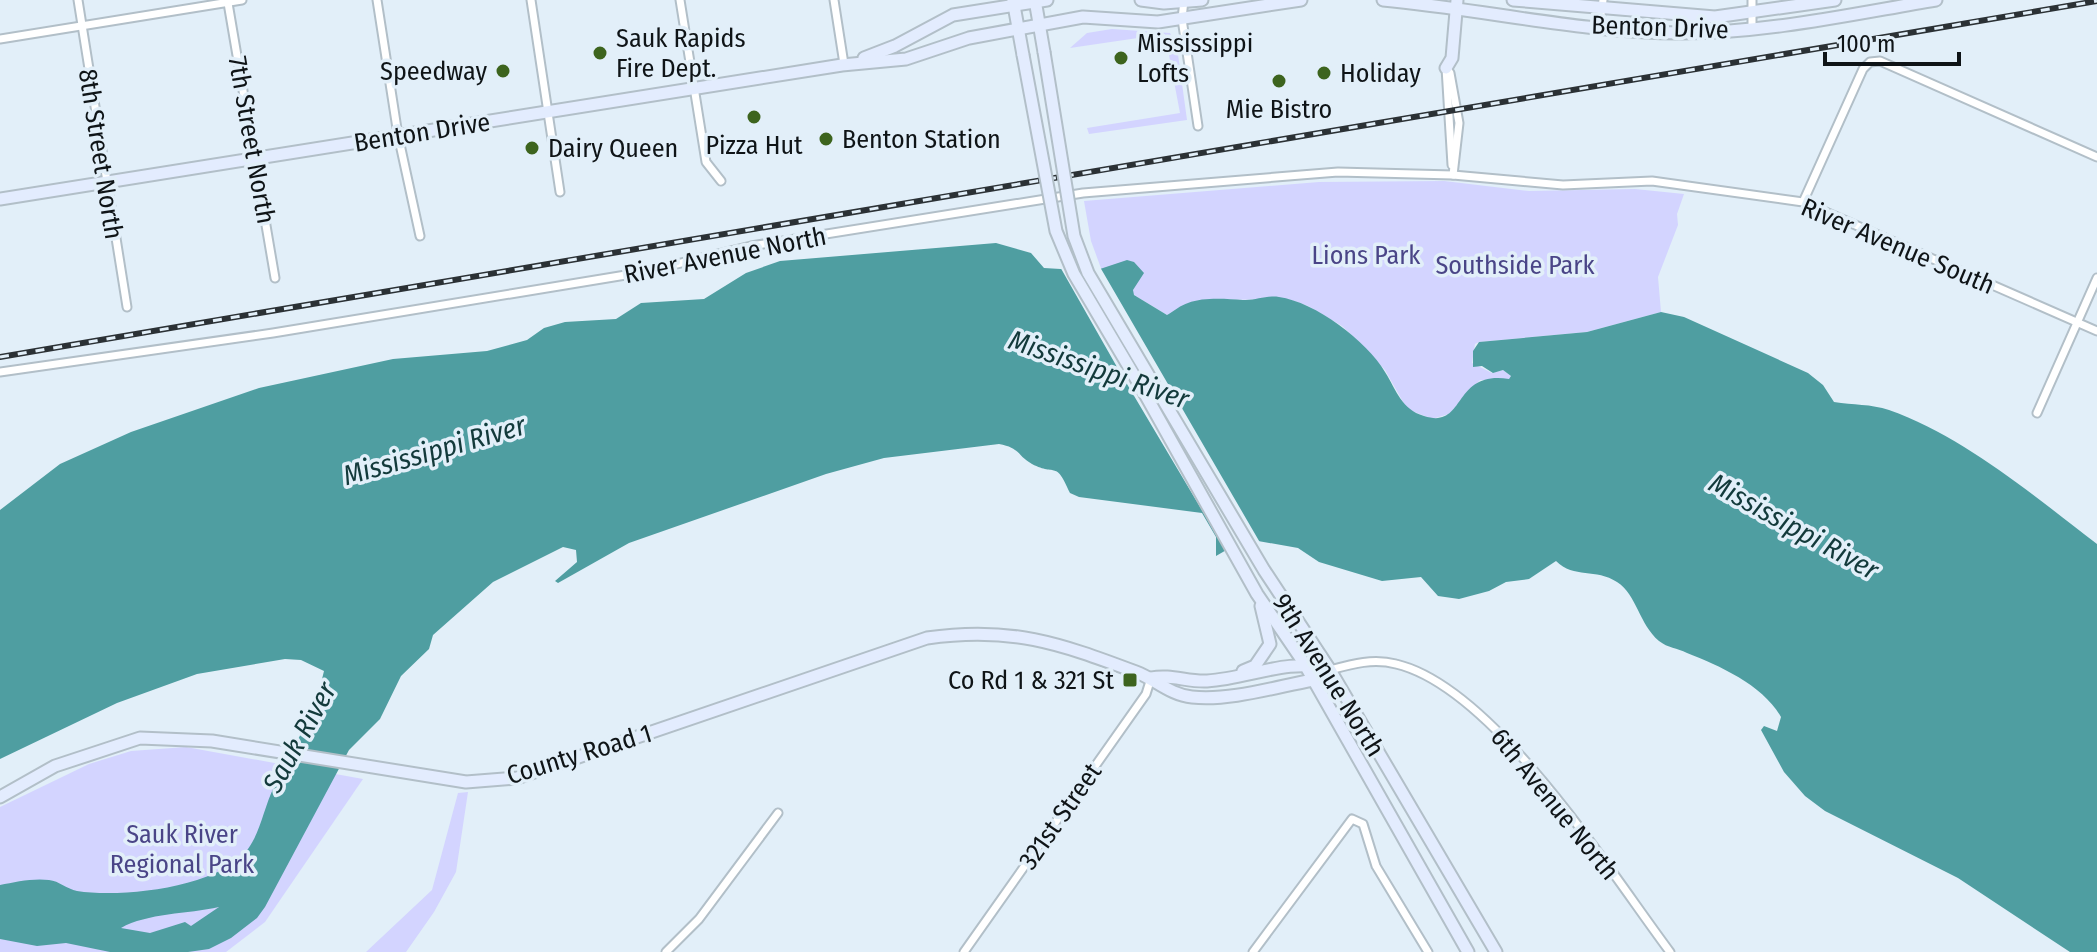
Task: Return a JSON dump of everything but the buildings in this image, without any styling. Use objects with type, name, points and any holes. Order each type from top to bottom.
[{"type":"main road","name":"Benton Drive","points":[[844,64],[895,46],[953,15],[1039,0]]},
{"type":"main road","name":"9th Avenue North","points":[[1039,0],[1039,25],[1074,236],[1088,273],[1264,570],[1330,670],[1496,952]]},
{"type":"main road","points":[[1141,0],[1202,0]]},
{"type":"main road","name":"Benton Drive","points":[[0,199],[844,64],[906,59],[969,38],[1096,16],[1146,22],[1301,0]]},
{"type":"main road","name":"Benton Drive","points":[[1383,0],[1457,5],[1599,28],[1678,33],[1752,28],[1936,0]]},
{"type":"main road","name":"Benton Drive","points":[[1513,0],[1602,5],[1681,17],[1750,13],[1835,0]]},
{"type":"main road","name":"9th Avenue North","points":[[1014,2],[1056,231],[1074,274],[1257,594],[1304,663],[1468,952]]},
{"type":"main road","points":[[1446,68],[1452,58],[1457,5]]},
{"type":"main road","points":[[1218,679],[1255,666],[1265,655],[1270,644],[1257,594]]},
{"type":"main road","name":"County Road 1","points":[[0,797],[55,766],[140,738],[212,741],[466,782],[517,778],[927,638],[971,632],[1016,635],[1061,644],[1151,678],[1165,689],[1190,697],[1313,680]]},
{"type":"main road","points":[[1304,663],[1330,670]]},
{"type":"main road","name":"County Road 1","points":[[1151,678],[1169,675],[1194,681],[1218,679],[1304,663]]},
{"type":"main road","points":[[1313,680],[1330,670]]},
{"type":"street","name":"8th Street North","points":[[78,0],[104,181],[127,307]]},
{"type":"street","points":[[0,39],[242,0]]},
{"type":"street","points":[[377,0],[398,135],[420,236]]},
{"type":"street","points":[[531,0],[560,192]]},
{"type":"street","points":[[680,0],[706,162],[721,181]]},
{"type":"street","points":[[834,0],[844,64]]},
{"type":"street","points":[[1752,0],[1752,28]]},
{"type":"street","points":[[1184,2],[1182,19],[1198,126]]},
{"type":"street","name":"7th Street North","points":[[228,3],[252,159],[275,278]]},
{"type":"street","points":[[1599,28],[1602,5]]},
{"type":"street","points":[[1803,202],[1863,69],[1870,62],[1880,61],[2097,157]]},
{"type":"street","points":[[1446,68],[1450,73],[1459,123],[1453,175]]},
{"type":"street","name":"River Avenue North","points":[[0,372],[273,333],[613,277],[751,246],[1083,193],[1338,172],[1453,175]]},
{"type":"street","name":"River Avenue South","points":[[1453,175],[1563,185],[1652,181],[1803,202],[2097,331]]},
{"type":"street","points":[[2037,413],[2097,278]]},
{"type":"street","name":"6th Avenue North","points":[[1330,670],[1366,661],[1395,663],[1422,672],[1478,711],[1518,750],[1670,952]]},
{"type":"street","name":"321st Street","points":[[964,952],[1146,694],[1151,678]]},
{"type":"street","points":[[666,952],[699,919],[778,813]]},
{"type":"street","points":[[1253,952],[1352,819],[1363,824],[1376,866],[1428,952]]},
{"type":"green space","points":[[1112,29],[1170,33],[1177,47],[1187,120],[1089,134],[1087,128],[1180,113],[1165,34],[1070,48],[1087,33]]},
{"type":"green space","points":[[1444,181],[1529,191],[1635,189],[1684,194],[1677,214],[1678,225],[1658,277],[1661,312],[1587,332],[1479,342],[1475,344],[1472,363],[1492,373],[1503,370],[1511,376],[1509,380],[1480,380],[1449,414],[1432,419],[1407,409],[1385,370],[1360,343],[1342,326],[1308,306],[1287,299],[1211,300],[1167,315],[1134,295],[1112,269],[1102,271],[1091,241],[1084,201],[1319,182]]},
{"type":"green space","name":"Sauk River Regional Park","points":[[186,747],[363,779],[265,922],[226,952],[0,952],[0,807],[89,764],[131,751]]},
{"type":"green space","points":[[468,792],[456,872],[434,912],[406,952],[366,952],[432,890],[458,793]]},
{"type":"water","name":"Mississippi River","points":[[996,243],[1031,253],[1044,268],[1094,271],[1127,260],[1134,262],[1144,273],[1133,290],[1134,295],[1167,315],[1185,304],[1208,299],[1274,297],[1308,306],[1339,325],[1366,348],[1410,409],[1438,418],[1447,415],[1477,383],[1509,379],[1511,376],[1503,370],[1493,373],[1482,366],[1473,367],[1473,351],[1479,342],[1587,332],[1661,312],[1684,317],[1808,373],[1823,385],[1834,402],[1889,410],[1945,436],[1998,469],[2097,544],[2097,952],[2070,952],[1958,878],[1825,811],[1805,796],[1784,772],[1761,730],[1764,726],[1777,731],[1781,717],[1773,706],[1740,678],[1659,641],[1629,594],[1609,578],[1570,570],[1556,561],[1529,579],[1506,582],[1489,591],[1459,599],[1438,596],[1421,577],[1382,581],[1319,562],[1298,548],[1258,541],[1235,545],[1216,556],[1216,537],[1202,513],[1079,497],[1070,493],[1058,472],[1040,468],[1015,450],[999,444],[884,458],[826,474],[629,543],[558,583],[555,581],[577,562],[576,550],[563,547],[493,582],[433,635],[429,649],[401,676],[380,719],[349,750],[257,918],[231,938],[209,949],[110,952],[66,943],[37,946],[0,939],[0,885],[43,880],[77,891],[143,891],[193,881],[234,862],[248,849],[256,835],[271,795],[309,717],[324,671],[301,660],[285,659],[197,674],[117,703],[0,759],[0,510],[60,464],[131,432],[259,388],[393,359],[487,351],[527,340],[544,328],[565,322],[616,319],[641,303],[704,299],[746,273],[780,261]],"holes":[[[219,907],[191,926],[185,922],[150,933],[121,928],[155,917]]]},
{"type":"pier","points":[[1059,265],[1100,267],[1262,546],[1242,547],[1228,554],[1124,379],[1119,377],[1117,367]]},
{"type":"railway","points":[[0,357],[2097,1]]},
{"type":"place","name":"Sauk Rapids Fire Dept.","points":[[600,53]]},
{"type":"place","name":"Mississippi Lofts","points":[[1121,58]]},
{"type":"place","name":"Speedway","points":[[503,71]]},
{"type":"place","name":"Holiday","points":[[1324,73]]},
{"type":"place","name":"Mie Bistro","points":[[1279,81]]},
{"type":"place","name":"Pizza Hut","points":[[754,117]]},
{"type":"place","name":"Benton Station","points":[[826,139]]},
{"type":"place","name":"Dairy Queen","points":[[532,148]]},
{"type":"place","name":"Co Rd 1 & 321 St","points":[[1130,680]]},
{"type":"park label","name":"Lions Park","points":[[1366,255]]},
{"type":"park label","name":"Southside Park","points":[[1515,265]]},
{"type":"water label","name":"Sauk River","points":[[299,737]]}]
